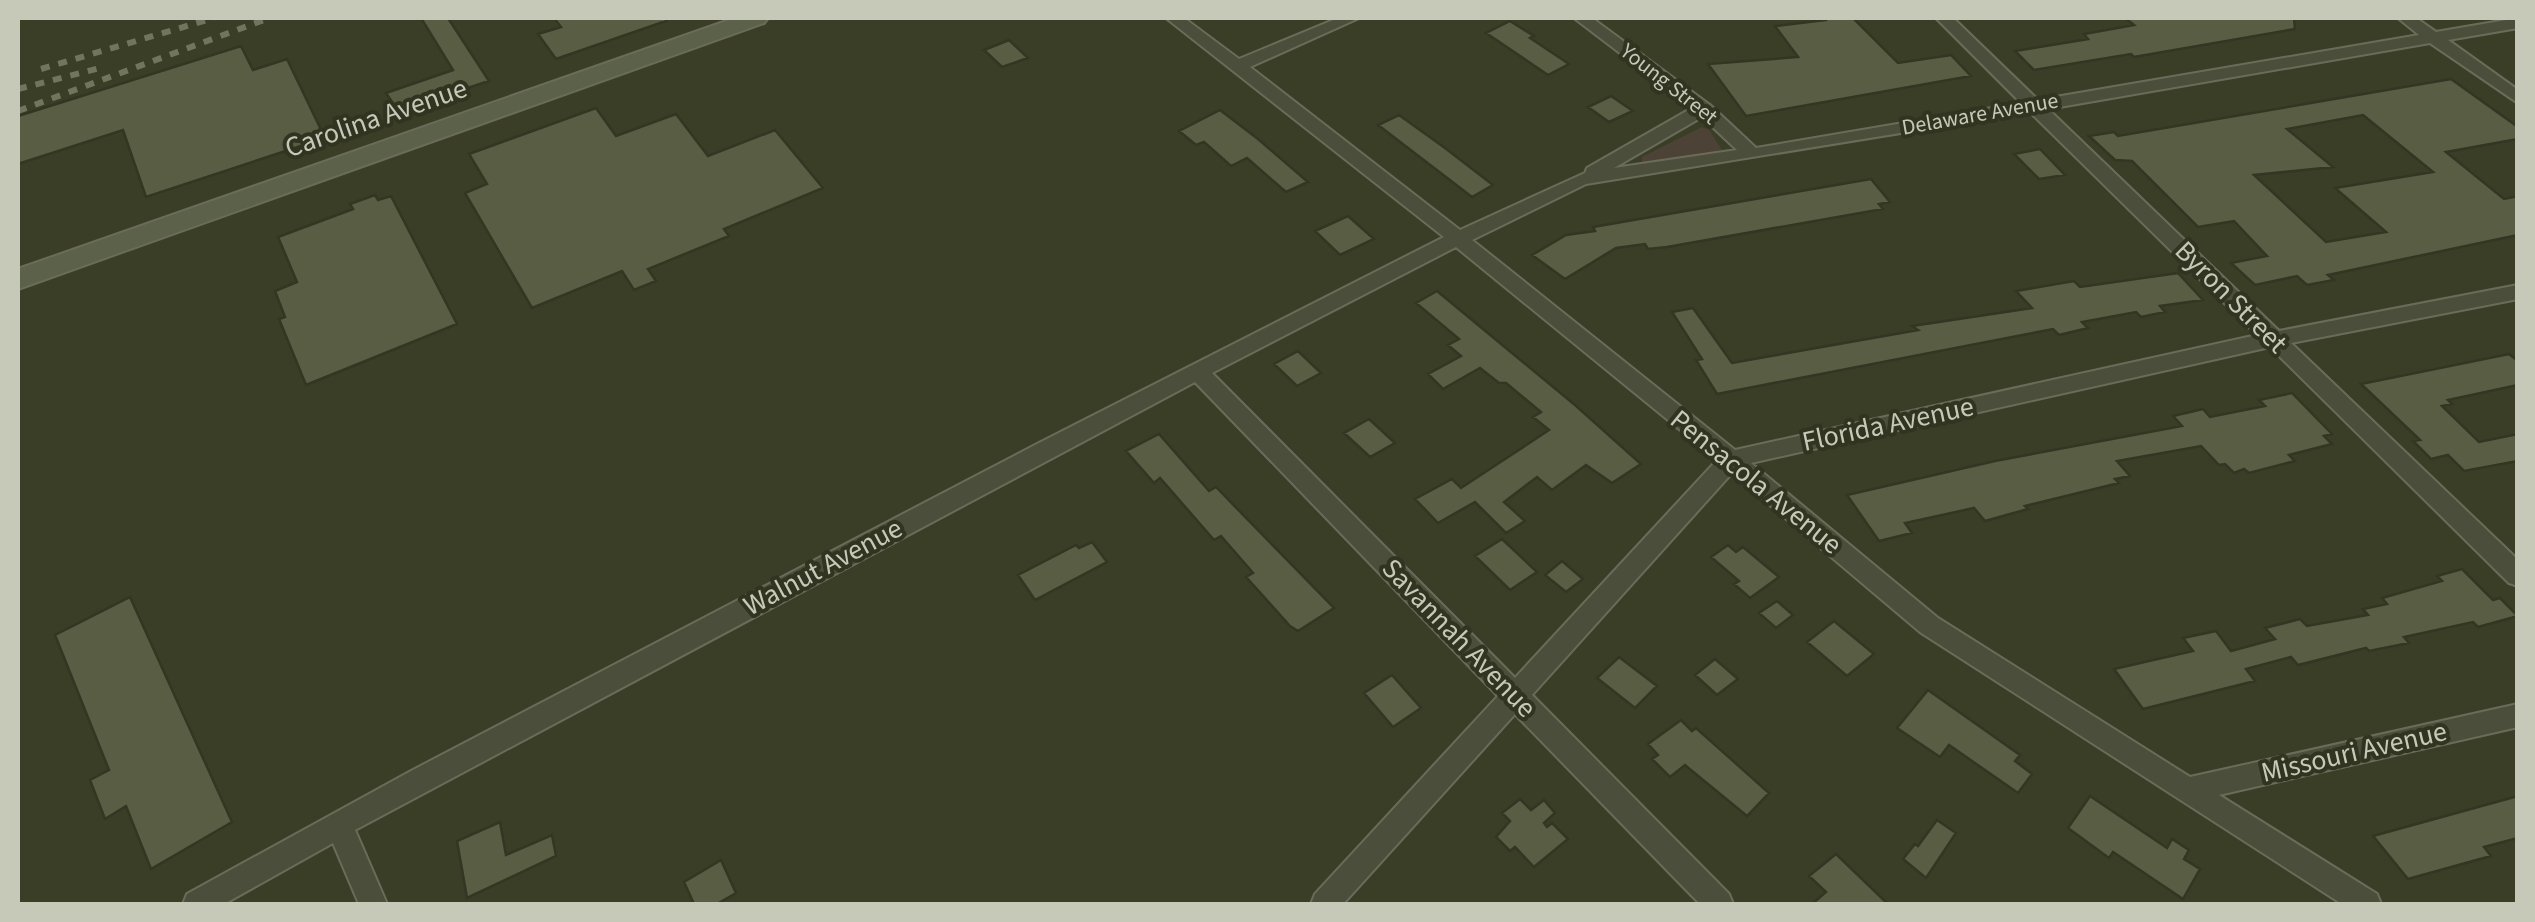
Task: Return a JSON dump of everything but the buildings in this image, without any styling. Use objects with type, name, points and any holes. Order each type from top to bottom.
[{"type":"street","name":"Carolina Avenue","points":[[18,278],[756,18]]},
{"type":"street","name":"Pensacola Avenue","points":[[1174,18],[1240,65],[1731,459],[1929,626],[2367,904]]},
{"type":"street","points":[[1240,65],[1351,18]]},
{"type":"street","name":"Young Street","points":[[1582,18],[1704,109],[1752,154]]},
{"type":"street","name":"Byron Street","points":[[1944,18],[2518,576]]},
{"type":"street","points":[[2406,18],[2518,98]]},
{"type":"street","name":"Delaware Avenue","points":[[1455,240],[1582,179],[1752,154],[2518,24]]},
{"type":"street","points":[[1582,179],[1704,109]]},
{"type":"street","name":"Walnut Avenue","points":[[197,904],[340,824],[1455,240]]},
{"type":"street","name":"Florida Avenue","points":[[1731,459],[2274,339],[2518,292]]},
{"type":"street","name":"Savannah Avenue","points":[[1198,372],[1719,904]]},
{"type":"street","points":[[1325,904],[1731,459]]},
{"type":"street","name":"Missouri Avenue","points":[[2190,790],[2518,715]]},
{"type":"street","points":[[340,824],[373,904]]},
{"type":"shaded area","points":[[1702,127],[1709,130],[1722,150],[1642,162],[1642,157]]},
{"type":"railway","points":[[41,69],[214,18]]},
{"type":"railway","points":[[18,111],[269,18]]},
{"type":"railway","points":[[18,89],[100,68]]}]
